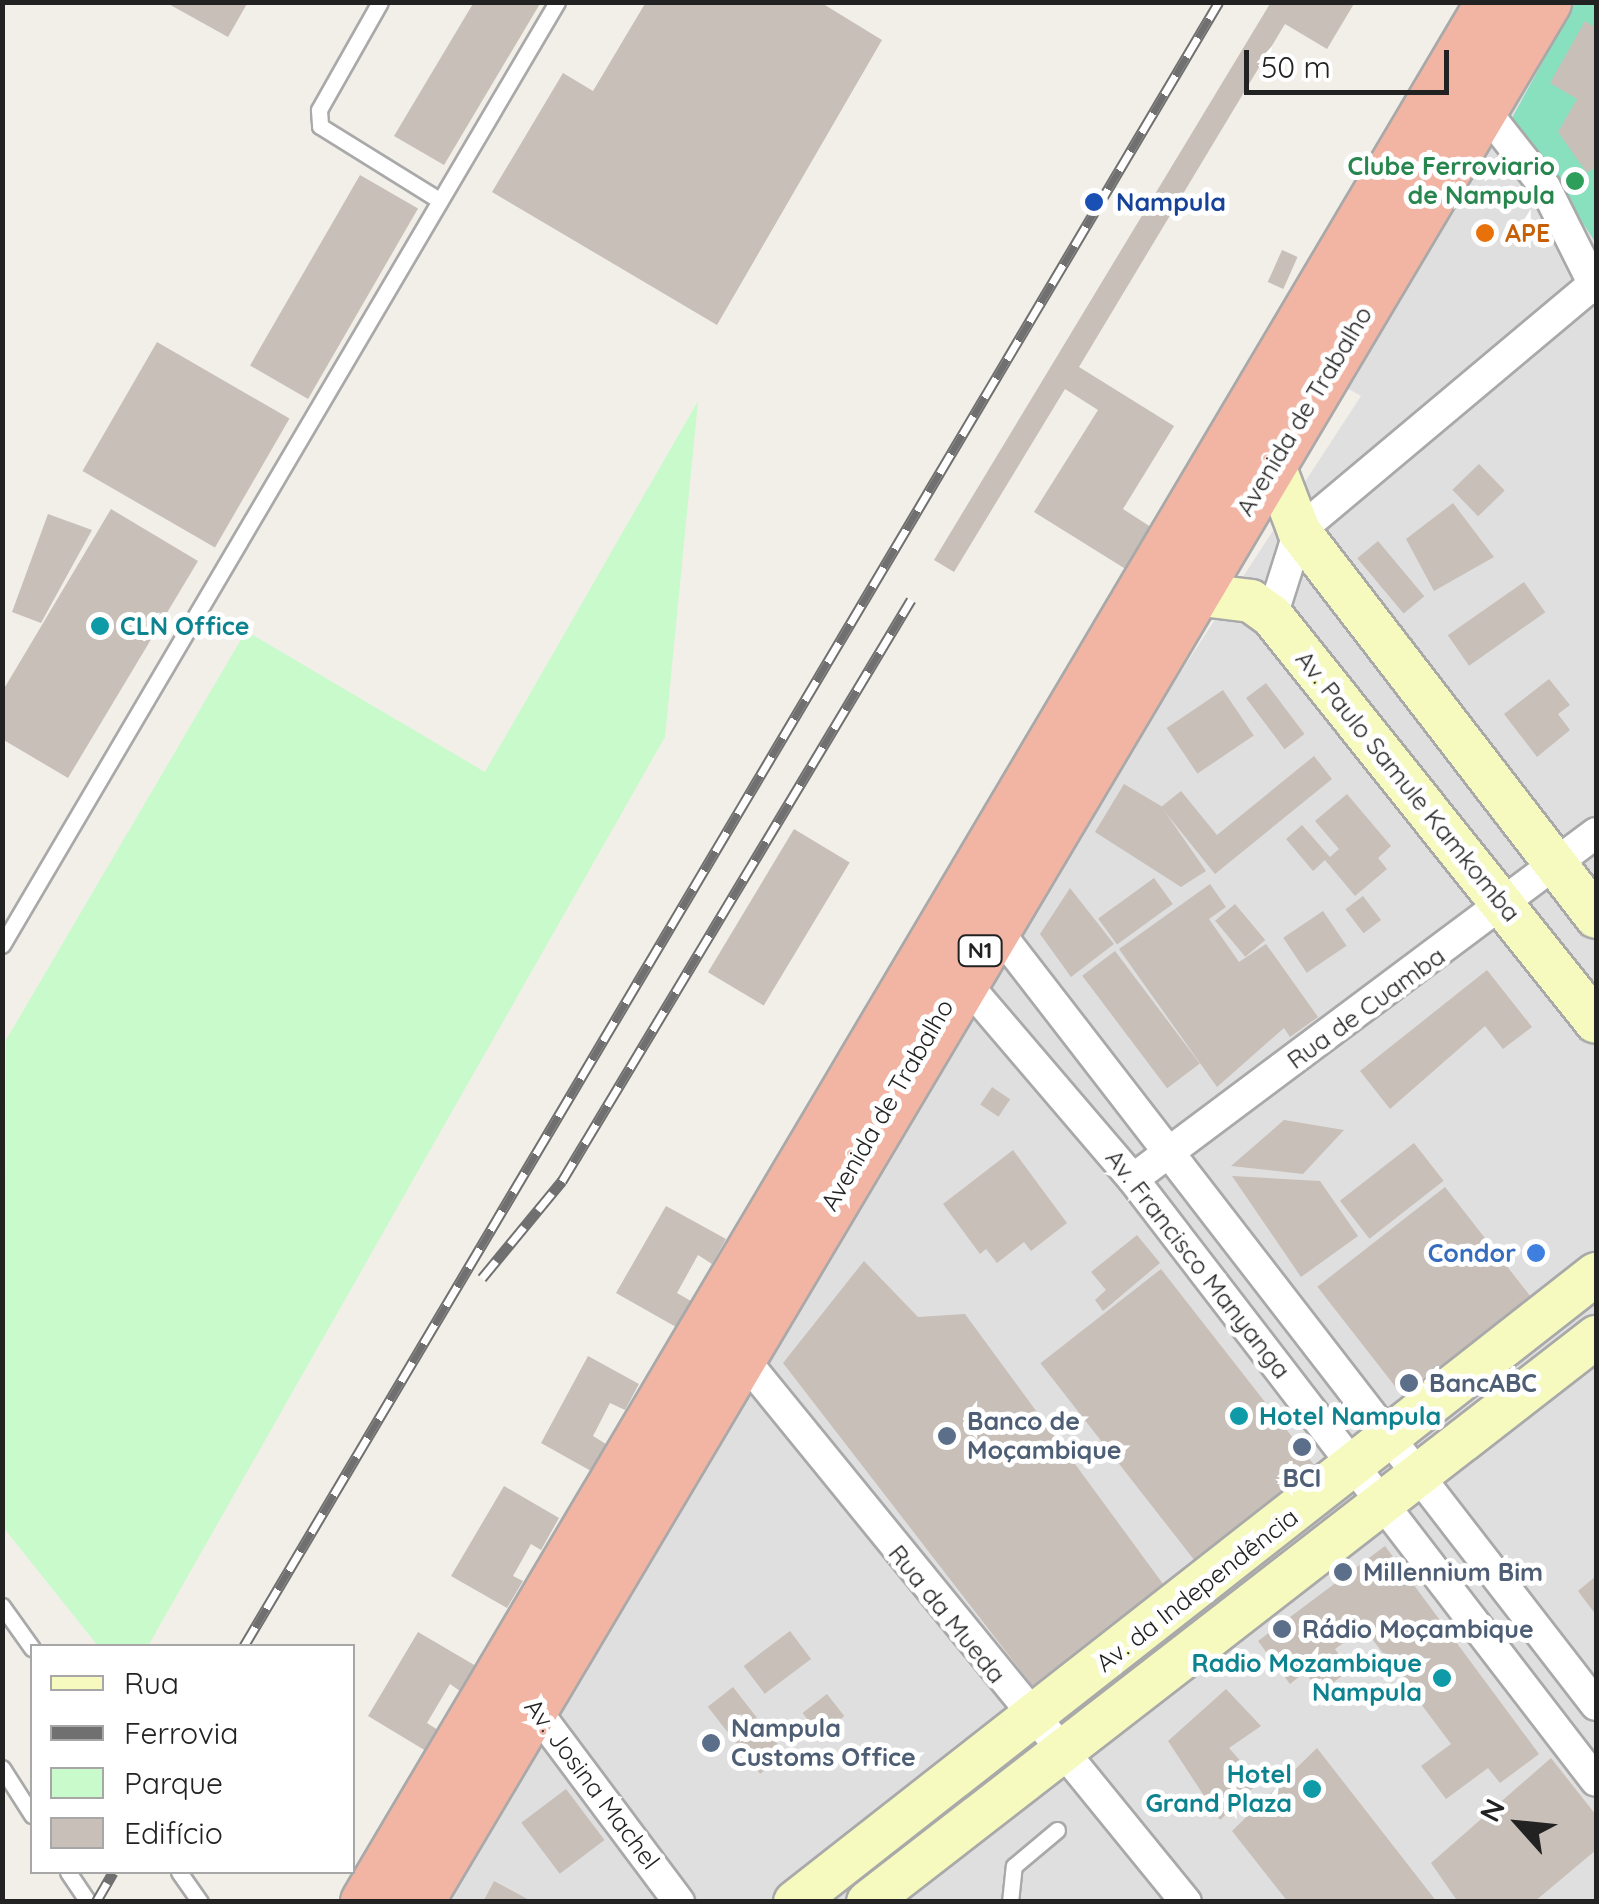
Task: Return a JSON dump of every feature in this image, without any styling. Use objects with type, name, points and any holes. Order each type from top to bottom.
[{"type":"highway","name":"Avenida de Trabalho","points":[[1096,718],[1194,594],[1273,462],[1390,225],[1492,2]]},
{"type":"highway","name":"Avenida de Trabalho","points":[[418,1902],[535,1708],[728,1340],[947,963],[982,911],[1390,225],[1486,112],[1546,2]]},
{"type":"highway","name":"Avenida de Trabalho","points":[[366,1902],[504,1667],[728,1340]]},
{"type":"main road","points":[[1273,462],[1299,531],[1596,917]]},
{"type":"main road","name":"Av. Paulo Samule Kamkomba","points":[[1194,594],[1250,601],[1272,616],[1596,1022]]},
{"type":"main road","name":"Av. da Independência","points":[[868,1902],[1044,1734],[1390,1438],[1596,1274]]},
{"type":"main road","name":"Av. da Independência","points":[[795,1902],[1386,1506],[1596,1337]]},
{"type":"street","points":[[1272,616],[1299,531],[1595,286],[1544,188],[1486,112]]},
{"type":"street","name":"Rua de Cuamba","points":[[1132,1179],[1596,833]]},
{"type":"street","name":"Av. Francisco Manyanga","points":[[982,911],[1596,1705]]},
{"type":"street","name":"Av. Francisco Manyanga","points":[[947,963],[1132,1179],[1596,1780]]},
{"type":"street","name":"Rua da Mueda","points":[[728,1340],[1044,1734],[1186,1902]]},
{"type":"street","name":"Av. Josina Machel","points":[[504,1667],[679,1902]]},
{"type":"lane","points":[[380,2],[319,110],[320,126],[439,200]]},
{"type":"lane","points":[[2,944],[557,2]]},
{"type":"lane","points":[[2,1606],[30,1645]]},
{"type":"lane","points":[[2,1768],[30,1812]]},
{"type":"lane","points":[[1010,1902],[1014,1866],[1057,1830]]},
{"type":"lane","points":[[69,1874],[88,1902]]},
{"type":"lane","points":[[181,1874],[200,1902]]},
{"type":"shaded area","points":[[1532,3],[1596,3],[1596,1901],[449,1902],[785,1278],[1361,396],[1311,368]]},
{"type":"green space","name":"Clube Ferroviario de Nampula","points":[[1575,3],[1596,3],[1596,243],[1512,118]]},
{"type":"green space","points":[[698,401],[665,737],[149,1644],[96,1644],[3,1527],[6,1040],[246,631],[485,772]]},
{"type":"building","points":[[165,2],[248,2],[228,37]]},
{"type":"building","points":[[474,2],[541,2],[444,165],[394,136]]},
{"type":"building","points":[[646,2],[820,2],[882,40],[717,325],[492,192],[563,73],[593,91]]},
{"type":"building","points":[[1271,2],[1355,2],[1327,49],[1285,24],[1079,367],[1174,426],[1123,509],[1157,531],[1132,573],[1034,512],[1098,410],[1065,389],[954,572],[934,560]]},
{"type":"building","points":[[1585,21],[1596,28],[1596,166],[1587,173],[1558,132],[1577,99],[1550,83]]},
{"type":"building","points":[[360,175],[418,208],[308,399],[250,366]]},
{"type":"building","points":[[1282,250],[1298,257],[1283,289],[1268,282]]},
{"type":"building","points":[[157,342],[290,418],[215,548],[82,471]]},
{"type":"building","points":[[1479,464],[1505,491],[1478,516],[1452,490]]},
{"type":"building","points":[[1453,503],[1494,557],[1434,591],[1406,539]]},
{"type":"building","name":"CLN Office","points":[[111,509],[198,561],[68,778],[2,739],[2,692]]},
{"type":"building","points":[[48,514],[92,530],[41,623],[12,612]]},
{"type":"building","points":[[1378,541],[1424,596],[1404,614],[1357,558]]},
{"type":"building","points":[[1524,582],[1545,612],[1469,666],[1448,635]]},
{"type":"building","points":[[1549,679],[1570,705],[1558,714],[1570,730],[1537,757],[1504,714]]},
{"type":"building","points":[[1266,683],[1305,734],[1285,749],[1246,698]]},
{"type":"building","points":[[1223,690],[1254,736],[1197,774],[1167,728]]},
{"type":"building","points":[[1314,756],[1332,779],[1215,874],[1161,807],[1181,791],[1217,835]]},
{"type":"building","points":[[1124,784],[1161,806],[1206,871],[1181,887],[1095,832]]},
{"type":"building","points":[[1347,794],[1391,846],[1378,858],[1387,869],[1355,896],[1325,860],[1313,871],[1286,839],[1302,825],[1330,857],[1339,849],[1315,821]]},
{"type":"building","points":[[794,829],[850,862],[764,1006],[708,972]]},
{"type":"building","points":[[1154,878],[1173,904],[1117,944],[1098,919]]},
{"type":"building","points":[[1210,884],[1226,907],[1209,919],[1239,962],[1266,944],[1318,1017],[1290,1037],[1284,1028],[1217,1087],[1119,949]]},
{"type":"building","points":[[1070,888],[1114,944],[1071,977],[1040,934]]},
{"type":"building","points":[[1363,896],[1381,920],[1363,933],[1345,909]]},
{"type":"building","points":[[1235,904],[1265,940],[1245,957],[1215,921]]},
{"type":"building","points":[[1323,911],[1346,946],[1307,973],[1283,938]]},
{"type":"building","points":[[1115,951],[1200,1064],[1167,1088],[1082,976]]},
{"type":"building","points":[[1487,970],[1532,1027],[1503,1049],[1485,1026],[1390,1109],[1360,1071]]},
{"type":"building","points":[[992,1087],[1010,1099],[998,1117],[980,1104]]},
{"type":"building","points":[[1284,1120],[1344,1130],[1303,1174],[1231,1166]]},
{"type":"building","points":[[1414,1143],[1444,1181],[1369,1239],[1340,1201]]},
{"type":"building","points":[[1013,1150],[1067,1223],[1031,1251],[1024,1242],[997,1263],[986,1249],[980,1254],[943,1204]]},
{"type":"building","points":[[1232,1176],[1320,1181],[1358,1236],[1301,1277]]},
{"type":"building","points":[[1445,1187],[1532,1299],[1405,1399],[1317,1287]]},
{"type":"building","points":[[666,1206],[726,1239],[712,1264],[698,1255],[677,1293],[691,1301],[676,1327],[616,1293]]},
{"type":"building","points":[[1137,1235],[1160,1263],[1103,1311],[1095,1300],[1106,1290],[1091,1272]]},
{"type":"building","name":"Banco de Moçambique","points":[[864,1261],[918,1317],[965,1314],[1166,1588],[1034,1688],[783,1363]]},
{"type":"building","name":"Hotel Nampula","points":[[1161,1269],[1316,1468],[1196,1562],[1040,1363]]},
{"type":"building","points":[[588,1356],[639,1384],[625,1410],[610,1403],[593,1436],[606,1444],[591,1471],[541,1443]]},
{"type":"building","points":[[504,1486],[559,1518],[541,1550],[531,1544],[513,1576],[523,1581],[507,1608],[451,1576]]},
{"type":"building","name":"Radio Mozambique Nampula","points":[[1385,1546],[1539,1754],[1500,1783],[1488,1768],[1446,1799],[1421,1766],[1451,1744],[1364,1628],[1335,1649],[1350,1670],[1320,1692],[1305,1672],[1290,1684],[1258,1641]]},
{"type":"building","points":[[1596,1576],[1596,1615],[1578,1591]]},
{"type":"building","points":[[790,1631],[811,1659],[765,1694],[744,1666]]},
{"type":"building","points":[[418,1632],[476,1666],[460,1691],[450,1684],[427,1723],[438,1730],[426,1751],[368,1716]]},
{"type":"building","points":[[733,1687],[785,1754],[760,1774],[708,1707]]},
{"type":"building","points":[[1226,1689],[1261,1726],[1229,1748],[1259,1782],[1220,1820],[1168,1741]]},
{"type":"building","points":[[827,1694],[844,1716],[820,1735],[803,1713]]},
{"type":"building","name":"Hotel Grand Plaza","points":[[1317,1748],[1437,1902],[1288,1902],[1232,1831]]},
{"type":"building","points":[[1551,1758],[1596,1815],[1596,1850],[1534,1902],[1458,1902],[1431,1863]]},
{"type":"building","points":[[566,1789],[605,1840],[560,1874],[521,1823]]},
{"type":"building","points":[[494,1881],[533,1902],[483,1902]]},
{"type":"railway","points":[[245,1644],[1219,2]]},
{"type":"railway","points":[[482,1278],[562,1181],[911,600]]},
{"type":"railway","points":[[96,1902],[112,1874]]},
{"type":"place","name":"Clube Ferroviario de Nampula","points":[[1575,181]]},
{"type":"place","name":"Nampula","points":[[1094,202]]},
{"type":"place","name":"APE","points":[[1485,233]]},
{"type":"place","name":"CLN Office","points":[[100,626]]},
{"type":"place","name":"Condor","points":[[1536,1253]]},
{"type":"place","name":"BancABC","points":[[1409,1383]]},
{"type":"place","name":"Hotel Nampula","points":[[1239,1416]]},
{"type":"place","name":"Banco de Moçambique","points":[[947,1436]]},
{"type":"place","name":"BCI","points":[[1302,1447]]},
{"type":"place","name":"Millennium Bim","points":[[1343,1572]]},
{"type":"place","name":"Rádio Moçambique","points":[[1282,1629]]},
{"type":"place","name":"Radio Mozambique Nampula","points":[[1442,1678]]},
{"type":"place","name":"Nampula Customs Office","points":[[711,1743]]},
{"type":"place","name":"Hotel Grand Plaza","points":[[1312,1789]]}]
